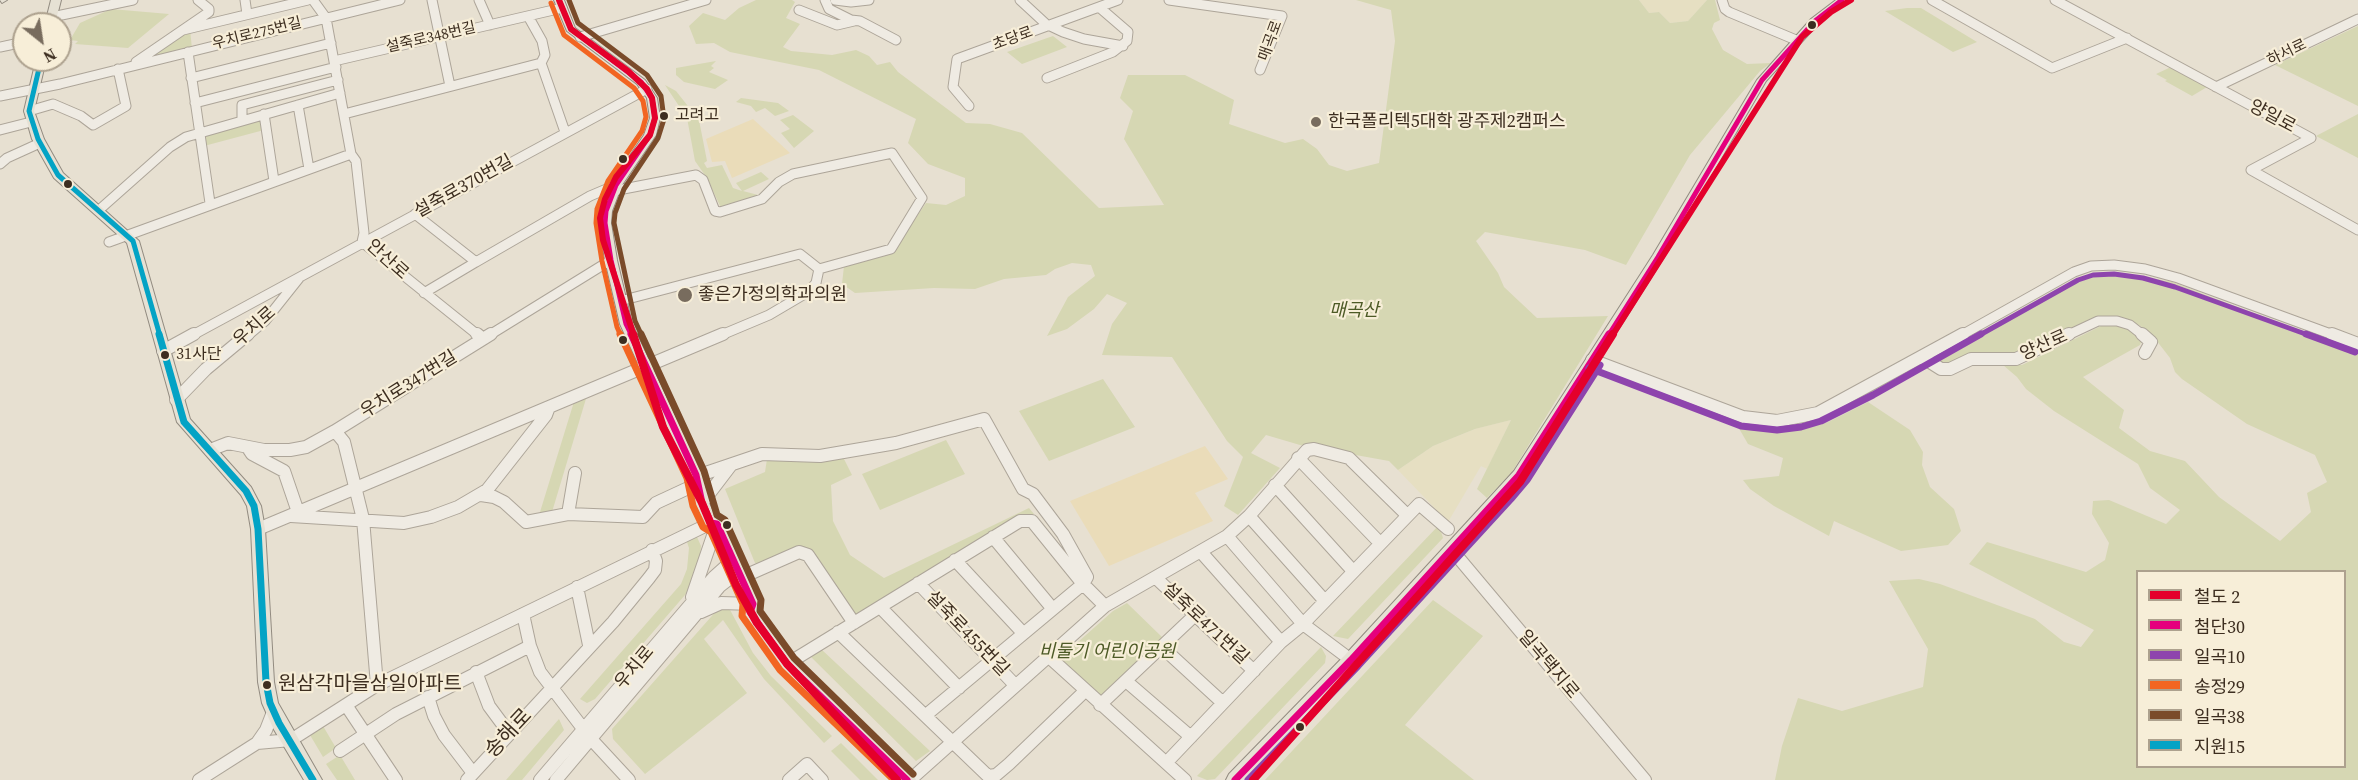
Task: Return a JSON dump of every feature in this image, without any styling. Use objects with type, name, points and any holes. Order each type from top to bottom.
[{"type":"main road","points":[[1235,780],[1351,660],[1519,475],[1658,257],[1762,80],[1815,21],[1842,0]]},
{"type":"main road","points":[[560,4],[569,25],[580,37],[647,89],[654,112],[653,126],[647,141],[615,188],[605,223],[611,260],[627,324],[698,480],[702,503],[753,604],[750,612],[787,664],[908,780]]},
{"type":"main road","points":[[38,72],[30,116],[40,143],[58,175],[127,234],[136,248],[176,400],[184,422],[251,498],[258,529],[266,682],[273,712],[313,780]]},
{"type":"street","points":[[72,16],[133,0]]},
{"type":"street","points":[[131,66],[210,10],[198,0]]},
{"type":"street","points":[[245,0],[248,14]]},
{"type":"street","name":"안산로","points":[[183,30],[310,0],[327,18],[351,154],[356,161],[360,184],[364,233],[362,242],[483,339]]},
{"type":"street","name":"우치로275번길","points":[[0,96],[400,0]]},
{"type":"street","points":[[432,0],[450,86]]},
{"type":"street","points":[[478,0],[490,25]]},
{"type":"street","points":[[580,37],[706,0]]},
{"type":"street","points":[[826,0],[829,9],[854,21]]},
{"type":"street","points":[[835,0],[851,3],[869,0]]},
{"type":"street","points":[[1020,0],[1049,26],[1084,39],[1123,45]]},
{"type":"street","name":"초당로","points":[[969,106],[953,87],[957,59],[1118,0]]},
{"type":"street","name":"매곡로","points":[[1169,0],[1282,16],[1260,70]]},
{"type":"street","points":[[1722,0],[1725,9],[1729,12],[1796,40]]},
{"type":"street","points":[[1932,0],[2052,68],[2127,39]]},
{"type":"street","name":"양일로","points":[[2055,0],[2311,138],[2251,170],[2358,230]]},
{"type":"street","name":"설죽로348번길","points":[[335,64],[439,36],[528,16],[560,4]]},
{"type":"street","points":[[1047,78],[1107,55],[1123,45],[1129,38],[1128,32],[1099,7]]},
{"type":"street","points":[[799,10],[837,25],[860,21],[896,40]]},
{"type":"street","points":[[528,16],[542,41],[545,55],[541,63],[565,132]]},
{"type":"street","name":"하서로","points":[[2216,87],[2358,19]]},
{"type":"street","points":[[191,78],[331,44]]},
{"type":"street","name":"우치로275번길","points":[[188,52],[210,203]]},
{"type":"street","points":[[344,114],[541,63]]},
{"type":"street","points":[[195,103],[335,64]]},
{"type":"street","points":[[0,130],[52,104],[81,116],[93,125],[126,106],[118,69]]},
{"type":"street","points":[[242,120],[242,105],[338,80]]},
{"type":"street","name":"설죽로370번길","points":[[163,351],[647,89]]},
{"type":"street","points":[[99,210],[170,147],[198,132],[340,93]]},
{"type":"street","points":[[298,105],[309,169]]},
{"type":"street","points":[[264,114],[274,181]]},
{"type":"street","points":[[0,164],[7,158],[40,143]]},
{"type":"street","points":[[424,293],[580,201],[615,188],[696,175],[703,180],[715,211],[720,212],[762,199],[779,182],[793,174],[892,153],[922,198],[891,249],[819,268]]},
{"type":"street","points":[[110,242],[210,203],[351,154]]},
{"type":"street","points":[[414,214],[476,262]]},
{"type":"street","points":[[620,301],[800,254],[819,268]]},
{"type":"street","name":"우치로347번길","points":[[210,450],[228,442],[247,447],[290,450],[309,446],[611,260]]},
{"type":"street","points":[[1592,360],[1731,413],[1753,419],[1777,421],[1818,412],[2074,272],[2091,266],[2114,265],[2168,275],[2358,344]]},
{"type":"street","points":[[258,529],[783,308],[808,292],[816,283],[819,268]]},
{"type":"street","name":"우치로","points":[[176,400],[206,369],[265,321],[302,274]]},
{"type":"street","name":"양산로","points":[[1922,357],[1941,369],[1950,369],[1971,359],[2016,359],[2098,321],[2117,321],[2130,326],[2151,342],[2145,353]]},
{"type":"street","points":[[293,514],[395,523],[417,521],[458,507],[481,495],[538,426],[549,407]]},
{"type":"street","points":[[481,495],[494,497],[504,502],[526,522],[568,514],[643,517],[656,503],[734,462],[762,454],[820,456],[864,449],[896,443],[984,419],[1023,489],[1033,494],[1080,561],[1087,577],[1083,584],[926,715]]},
{"type":"street","points":[[335,431],[344,442],[363,519],[377,685]]},
{"type":"street","points":[[247,447],[252,454],[284,471],[293,514]]},
{"type":"street","points":[[1380,543],[1298,458],[1307,450],[1314,449],[1349,458],[1407,515]]},
{"type":"street","name":"설죽로471번길","points":[[908,780],[1105,606],[1227,536],[1249,516],[1298,458]]},
{"type":"street","points":[[702,503],[734,462]]},
{"type":"street","points":[[568,514],[575,473]]},
{"type":"street","points":[[1275,485],[1353,571]]},
{"type":"street","name":"설죽로471번길","points":[[1166,763],[1281,642],[1302,624],[1419,504],[1448,529]]},
{"type":"street","points":[[1249,516],[1324,600]]},
{"type":"street","name":"설죽로455번길","points":[[787,664],[1020,521],[1032,521],[1083,584]]},
{"type":"street","points":[[257,742],[291,740],[377,685],[652,550],[714,523]]},
{"type":"street","points":[[691,612],[714,523]]},
{"type":"street","points":[[1227,536],[1302,624],[1351,660]]},
{"type":"street","points":[[993,537],[1052,608]]},
{"type":"street","name":"송해로","points":[[470,777],[589,645],[613,622],[655,570],[656,561],[652,550]]},
{"type":"street","name":"일곡택지로","points":[[1452,550],[1645,780]]},
{"type":"street","points":[[737,570],[799,552],[808,555],[854,622]]},
{"type":"street","points":[[1201,552],[1281,642]]},
{"type":"street","points":[[955,560],[1023,633]]},
{"type":"street","name":"우치로","points":[[540,780],[587,734],[691,612],[737,570]]},
{"type":"street","name":"설죽로471번길","points":[[1156,578],[1254,671]]},
{"type":"street","name":"설죽로455번길","points":[[918,583],[1015,685]]},
{"type":"street","points":[[1083,584],[1105,606]]},
{"type":"street","points":[[577,587],[589,645]]},
{"type":"street","points":[[691,612],[722,603],[753,604]]},
{"type":"street","points":[[880,607],[959,688]]},
{"type":"street","points":[[523,614],[530,646],[540,672],[587,734],[627,779]]},
{"type":"street","points":[[1100,705],[1194,616]]},
{"type":"street","points":[[838,632],[988,776],[996,775],[1085,691]]},
{"type":"street","points":[[340,751],[428,697],[530,646]]},
{"type":"street","points":[[1161,647],[1223,703]]},
{"type":"street","points":[[1048,656],[1185,780]]},
{"type":"street","points":[[476,672],[489,706],[509,733]]},
{"type":"street","points":[[1125,681],[1191,737]]},
{"type":"street","points":[[428,697],[434,716],[470,777]]},
{"type":"street","points":[[346,705],[396,780]]},
{"type":"street","points":[[199,780],[257,742],[266,730],[273,712]]},
{"type":"street","name":"우치로","points":[[556,780],[587,734]]},
{"type":"street","points":[[789,780],[807,764],[822,780]]},
{"type":"shaded area","points":[[1639,0],[1707,0],[1688,21],[1670,23],[1659,12],[1649,13]]},
{"type":"shaded area","points":[[1511,420],[1487,469],[1481,466],[1448,522],[1398,470],[1433,446],[1475,429]]},
{"type":"green space","name":"매곡산","points":[[756,0],[792,0],[795,2],[786,18],[800,24],[783,47],[791,51],[832,55],[856,50],[869,56],[877,65],[890,62],[898,72],[966,123],[990,124],[1022,133],[1099,208],[1164,205],[1124,139],[1133,111],[1120,98],[1128,75],[1185,75],[1234,100],[1229,124],[1285,143],[1303,139],[1317,149],[1329,165],[1347,171],[1379,163],[1395,41],[1391,10],[1356,0],[1639,0],[1649,13],[1659,12],[1670,23],[1688,21],[1707,0],[1715,0],[1720,20],[1714,23],[1712,29],[1723,50],[1747,64],[1771,63],[1760,71],[1690,155],[1626,265],[1585,250],[1485,232],[1476,241],[1498,273],[1504,287],[1537,318],[1608,316],[1512,472],[1487,498],[1477,489],[1511,420],[1475,429],[1433,446],[1398,470],[1389,461],[1300,445],[1266,435],[1251,453],[1280,468],[1238,515],[1224,506],[1243,457],[1227,441],[1172,357],[1102,355],[1112,324],[1127,303],[1107,294],[1094,309],[1067,329],[1047,336],[1068,297],[1095,276],[1091,265],[1072,263],[1046,275],[1004,279],[975,289],[934,288],[855,293],[842,284],[844,266],[892,253],[926,203],[946,205],[965,196],[965,178],[928,164],[908,143],[916,119],[819,70],[730,52],[714,43],[696,44],[689,26],[703,13],[725,20],[739,8]]},
{"type":"green space","points":[[1921,8],[1977,42],[1953,52],[1885,11]]},
{"type":"green space","points":[[111,9],[169,14],[128,48],[75,44],[78,41],[72,40],[72,37],[80,23]]},
{"type":"green space","points":[[2358,26],[2358,106],[2275,65]]},
{"type":"green space","points":[[190,29],[192,49],[145,59]]},
{"type":"green space","points":[[1053,36],[1067,47],[1022,64],[1007,52]]},
{"type":"green space","points":[[716,61],[711,66],[714,68],[709,72],[728,80],[715,89],[684,82],[676,75],[676,68]]},
{"type":"green space","points":[[2171,67],[2207,87],[2192,96],[2156,74]]},
{"type":"green space","points":[[665,85],[676,91],[699,120],[707,161],[704,163],[707,168],[722,165],[733,188],[742,191],[736,183],[761,172],[769,179],[743,191],[758,195],[721,208],[707,178],[695,161],[687,118]]},
{"type":"green space","points":[[741,98],[778,103],[789,111],[775,116],[765,108],[756,112],[751,106],[736,102]]},
{"type":"green space","points":[[2358,114],[2358,158],[2316,136]]},
{"type":"green space","points":[[793,115],[814,131],[794,148],[781,133],[790,129],[780,120]]},
{"type":"green space","points":[[262,116],[264,130],[204,146],[202,132]]},
{"type":"green space","points":[[2110,273],[2172,282],[2358,353],[2358,780],[1775,780],[1782,746],[1798,698],[1842,711],[1923,687],[1928,649],[1889,581],[1919,579],[1940,584],[2035,619],[2064,642],[2081,647],[2094,630],[1969,564],[1987,542],[2086,572],[2105,560],[2109,543],[2092,514],[2093,501],[2109,500],[2166,524],[2180,510],[2150,488],[2138,464],[2054,411],[2026,389],[2017,377],[2003,365],[2022,365],[2101,326],[2115,324],[2127,327],[2142,339],[2140,345],[2083,377],[2124,410],[2119,428],[2150,451],[2185,461],[2219,497],[2280,541],[2311,512],[2307,493],[2327,482],[2315,455],[2247,424],[2182,379],[2175,372],[2170,358],[2153,336],[2139,325],[2117,317],[2084,322],[2012,356],[1947,367],[1936,361],[2059,290],[2097,275]]},
{"type":"green space","points":[[1103,379],[1135,427],[1049,461],[1019,411]]},
{"type":"green space","points":[[577,392],[588,392],[552,512],[540,512]]},
{"type":"green space","points":[[1868,402],[1910,430],[1923,452],[1922,465],[1930,487],[1954,509],[1961,531],[1948,545],[1901,551],[1834,521],[1829,536],[1774,506],[1750,489],[1743,480],[1779,476],[1783,458],[1748,444],[1737,425],[1791,430],[1809,427],[1828,422]]},
{"type":"green space","points":[[946,440],[965,474],[880,510],[862,474]]},
{"type":"green space","points":[[767,459],[844,459],[852,475],[831,485],[833,521],[850,555],[884,578],[1029,508],[1034,514],[1012,522],[862,614],[854,614],[811,552],[761,565],[755,563],[725,489],[765,472]]},
{"type":"green space","points":[[1439,525],[1443,538],[1348,639],[1333,636]]},
{"type":"green space","points":[[697,537],[701,546],[700,559],[696,574],[685,595],[595,699],[587,703],[580,699],[681,584],[687,569],[689,548],[686,539]]},
{"type":"green space","points":[[1433,600],[1483,636],[1405,725],[1474,780],[1265,780]]},
{"type":"green space","name":"비둘기 어린이공원","points":[[1127,603],[1163,638],[1100,696],[1063,664],[1060,658],[1113,611]]},
{"type":"green space","points":[[728,606],[753,653],[771,676],[832,736],[824,743],[764,679],[723,620],[704,639],[747,693],[645,774],[613,739],[612,729],[718,609]]},
{"type":"green space","points":[[1321,647],[1326,656],[1325,663],[1215,779],[1207,780],[1197,776]]},
{"type":"green space","points":[[821,649],[930,751],[916,761],[810,656]]},
{"type":"green space","points":[[559,719],[564,730],[522,780],[506,780]]},
{"type":"green space","points":[[323,726],[336,748],[323,757],[310,735]]},
{"type":"green space","points":[[841,743],[878,780],[860,780],[831,751]]},
{"type":"green space","points":[[340,755],[355,780],[337,780],[326,764]]},
{"type":"sand","points":[[753,119],[790,153],[732,178],[725,161],[712,162],[706,139]]},
{"type":"sand","points":[[1205,446],[1228,479],[1195,493],[1213,521],[1109,566],[1070,501]]},
{"type":"rail line","name":"2","points":[[559,0],[571,29],[628,71],[647,89],[652,98],[655,118],[650,135],[616,177],[605,199],[600,218],[603,240],[663,427],[702,503],[736,585],[757,623],[787,664],[897,780]]},
{"type":"rail line","name":"2","points":[[1253,780],[1520,482],[1784,63],[1802,37],[1831,12],[1851,0]]},
{"type":"transit line","name":"첨단30","points":[[559,0],[571,29],[641,82],[652,98],[655,118],[650,135],[616,185],[606,211],[605,223],[611,260],[626,324],[696,475],[702,503],[711,523],[717,524],[753,604],[750,612],[787,664],[907,780]]},
{"type":"transit line","name":"일곡38","points":[[569,0],[578,23],[647,75],[661,96],[664,119],[658,138],[624,189],[615,213],[614,223],[635,321],[704,471],[717,515],[725,520],[761,600],[760,611],[794,658],[913,774]]},
{"type":"transit line","name":"첨단30","points":[[1235,780],[1351,660],[1519,475],[1658,257],[1762,80],[1815,21],[1842,0]]},
{"type":"transit line","name":"송정29","points":[[551,3],[564,35],[634,88],[643,101],[646,117],[642,131],[608,181],[597,209],[596,223],[617,327],[687,478],[693,506],[703,527],[711,532],[743,604],[742,616],[780,670],[894,780]]},
{"type":"transit line","name":"지원15","points":[[38,72],[29,111],[38,139],[58,175],[133,241],[184,422],[246,491],[254,506],[258,529],[266,682],[270,703],[279,723],[313,780]]},
{"type":"transit line","name":"일곡10","points":[[1589,368],[1741,426],[1777,430],[1801,427],[1821,421],[1873,395],[2078,280],[2093,275],[2114,274],[2143,278],[2175,287],[2355,352]]},
{"type":"transit line","name":"일곡10","points":[[1248,780],[1358,666],[1511,499],[1527,480],[1600,365]]},
{"type":"place","name":"고려고","points":[[664,116]]},
{"type":"place","name":"한국폴리텍5대학 광주제2캠퍼스","points":[[1316,122]]},
{"type":"place","name":"좋은가정의학과의원","points":[[685,295]]},
{"type":"place","name":"31사단","points":[[165,355]]},
{"type":"place","name":"원삼각마을삼일아파트","points":[[267,685]]}]
